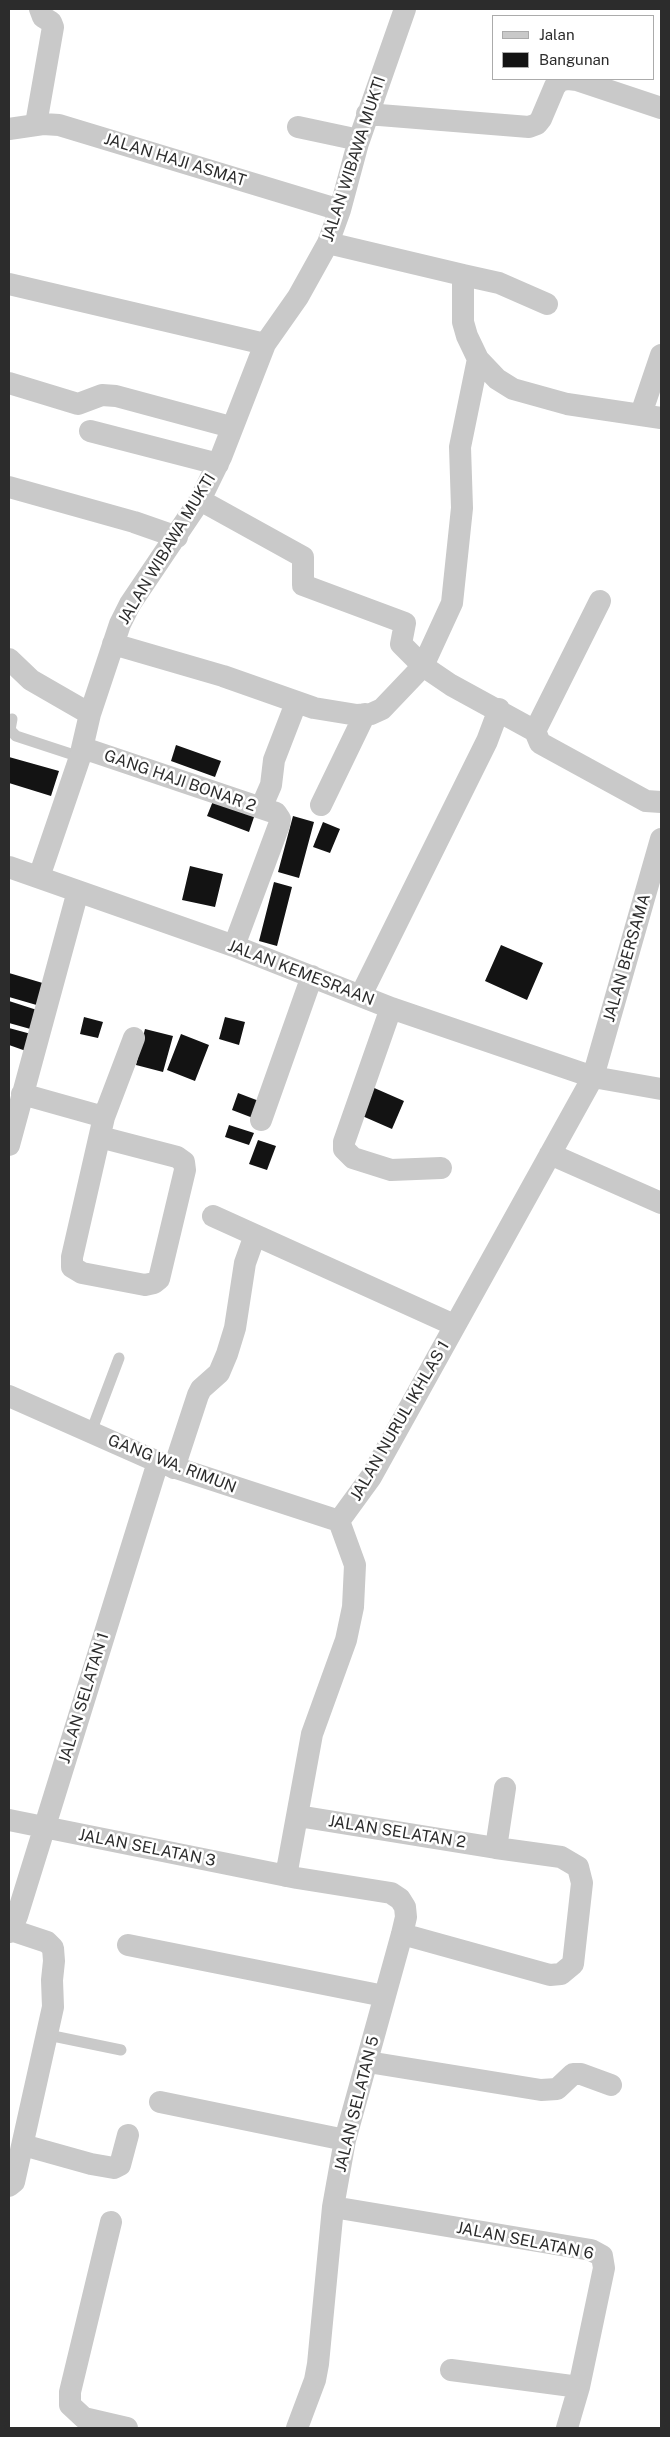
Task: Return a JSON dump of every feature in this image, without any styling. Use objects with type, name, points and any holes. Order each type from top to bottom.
[{"type":"street","points":[[36,124],[53,27],[51,22],[43,17],[40,9]]},
{"type":"street","name":"JALAN WIBAWA MUKTI","points":[[39,877],[82,752],[90,714],[113,644],[130,604],[177,537],[200,500],[218,464],[265,344],[298,297],[328,243],[340,210],[358,140],[405,9]]},
{"type":"street","points":[[367,114],[529,127],[537,124],[541,119],[555,86],[561,80],[589,81],[661,108]]},
{"type":"street","name":"JALAN HAJI ASMAT","points":[[9,129],[36,124],[59,125],[340,210]]},
{"type":"street","points":[[298,127],[358,140]]},
{"type":"street","points":[[328,243],[499,283],[547,304]]},
{"type":"street","points":[[462,275],[463,322],[478,359],[497,379],[513,389],[536,397],[567,404],[651,416],[661,355]]},
{"type":"street","points":[[9,284],[265,344]]},
{"type":"street","points":[[113,644],[215,674],[296,703],[339,713],[365,714],[382,709],[423,666],[452,603],[462,508],[460,447],[478,359]]},
{"type":"street","points":[[9,383],[78,404],[102,395],[116,396],[231,428]]},
{"type":"street","points":[[90,431],[218,464]]},
{"type":"street","points":[[9,487],[134,522],[177,537]]},
{"type":"street","points":[[200,500],[303,557],[303,585],[405,623],[401,644],[423,666],[452,685],[535,731],[540,743],[646,801],[661,802]]},
{"type":"street","points":[[535,731],[600,601]]},
{"type":"street","points":[[9,659],[31,680],[90,714]]},
{"type":"street","points":[[234,946],[280,818],[269,811],[274,760],[296,703]]},
{"type":"street","points":[[361,996],[487,742],[498,709]]},
{"type":"street","points":[[321,805],[365,714]]},
{"type":"street","name":"GANG HAJI BONAR 2","points":[[82,752],[269,811]]},
{"type":"street","name":"JALAN BERSAMA","points":[[593,1077],[661,839]]},
{"type":"street","name":"JALAN KEMESRAAN","points":[[9,867],[234,946],[391,1008],[593,1077],[661,1089]]},
{"type":"street","points":[[9,1145],[78,891]]},
{"type":"street","points":[[261,1120],[312,976]]},
{"type":"street","points":[[391,1008],[344,1142],[344,1149],[352,1158],[383,1168],[441,1168]]},
{"type":"street","points":[[22,1094],[102,1127],[177,1157],[184,1162],[185,1170],[159,1279],[154,1283],[145,1284],[82,1273],[72,1267],[72,1257],[102,1127],[134,1038]]},
{"type":"street","name":"JALAN NURUL IKHLAS 1","points":[[339,1521],[372,1477],[454,1325],[593,1077]]},
{"type":"street","points":[[550,1154],[661,1204]]},
{"type":"street","points":[[214,1216],[454,1325]]},
{"type":"street","name":"JALAN SELATAN 1","points":[[10,1931],[18,1916],[43,1828],[166,1465],[201,1389],[219,1373],[225,1361],[235,1328],[245,1263],[254,1235]]},
{"type":"street","name":"GANG WA. RIMUN","points":[[9,1396],[166,1465],[339,1521]]},
{"type":"street","points":[[286,1876],[312,1734],[346,1640],[352,1607],[355,1565],[339,1521]]},
{"type":"street","points":[[496,1848],[505,1788]]},
{"type":"street","name":"JALAN SELATAN 2","points":[[298,1816],[561,1857],[578,1867],[582,1883],[573,1964],[562,1974],[550,1975],[402,1934]]},
{"type":"street","name":"JALAN SELATAN 3","points":[[9,1820],[286,1876]]},
{"type":"street","name":"JALAN SELATAN 5","points":[[286,1876],[391,1893],[400,1899],[405,1907],[406,1917],[368,2062],[345,2140],[333,2207],[318,2364],[315,2380],[297,2428]]},
{"type":"street","points":[[9,2186],[14,2182],[54,2007],[53,1948],[47,1942],[10,1931]]},
{"type":"street","points":[[128,1945],[384,1996]]},
{"type":"street","points":[[368,2062],[551,2091],[562,2087],[573,2074],[581,2074],[611,2085]]},
{"type":"street","points":[[160,2102],[345,2140]]},
{"type":"street","points":[[23,2145],[91,2164],[114,2168],[120,2165],[128,2135]]},
{"type":"street","name":"JALAN SELATAN 6","points":[[333,2207],[592,2250],[602,2256],[604,2268],[579,2387],[567,2428]]},
{"type":"street","points":[[111,2222],[70,2392],[70,2405],[82,2423],[127,2428]]},
{"type":"street","points":[[450,2370],[579,2387]]},
{"type":"lane","points":[[12,719],[10,730],[16,736],[82,752]]},
{"type":"lane","points":[[91,1432],[119,1358]]},
{"type":"lane","points":[[48,2035],[120,2050]]},
{"type":"building","points":[[176,745],[221,761],[215,777],[171,761]]},
{"type":"building","points":[[9,757],[59,771],[51,796],[9,783]]},
{"type":"building","points":[[215,796],[256,811],[249,832],[207,816]]},
{"type":"building","points":[[293,816],[314,822],[299,878],[278,872]]},
{"type":"building","points":[[323,822],[340,829],[330,853],[313,847]]},
{"type":"building","points":[[190,866],[223,874],[215,907],[182,900]]},
{"type":"building","points":[[274,882],[292,887],[277,946],[259,941]]},
{"type":"building","points":[[501,945],[543,963],[527,1000],[485,981]]},
{"type":"building","points":[[9,973],[46,984],[40,1006],[9,997]]},
{"type":"building","points":[[9,1001],[40,1011],[34,1030],[9,1023]]},
{"type":"building","points":[[84,1017],[103,1022],[98,1038],[80,1034]]},
{"type":"building","points":[[225,1017],[245,1022],[239,1045],[219,1039]]},
{"type":"building","points":[[9,1028],[31,1034],[26,1051],[9,1045]]},
{"type":"building","points":[[145,1029],[173,1036],[163,1072],[136,1065]]},
{"type":"building","points":[[181,1034],[209,1045],[195,1081],[167,1070]]},
{"type":"building","points":[[372,1087],[404,1101],[392,1129],[360,1115]]},
{"type":"building","points":[[238,1093],[259,1101],[253,1118],[232,1110]]},
{"type":"building","points":[[229,1125],[254,1133],[249,1145],[225,1137]]},
{"type":"building","points":[[258,1140],[276,1146],[267,1170],[249,1164]]}]
